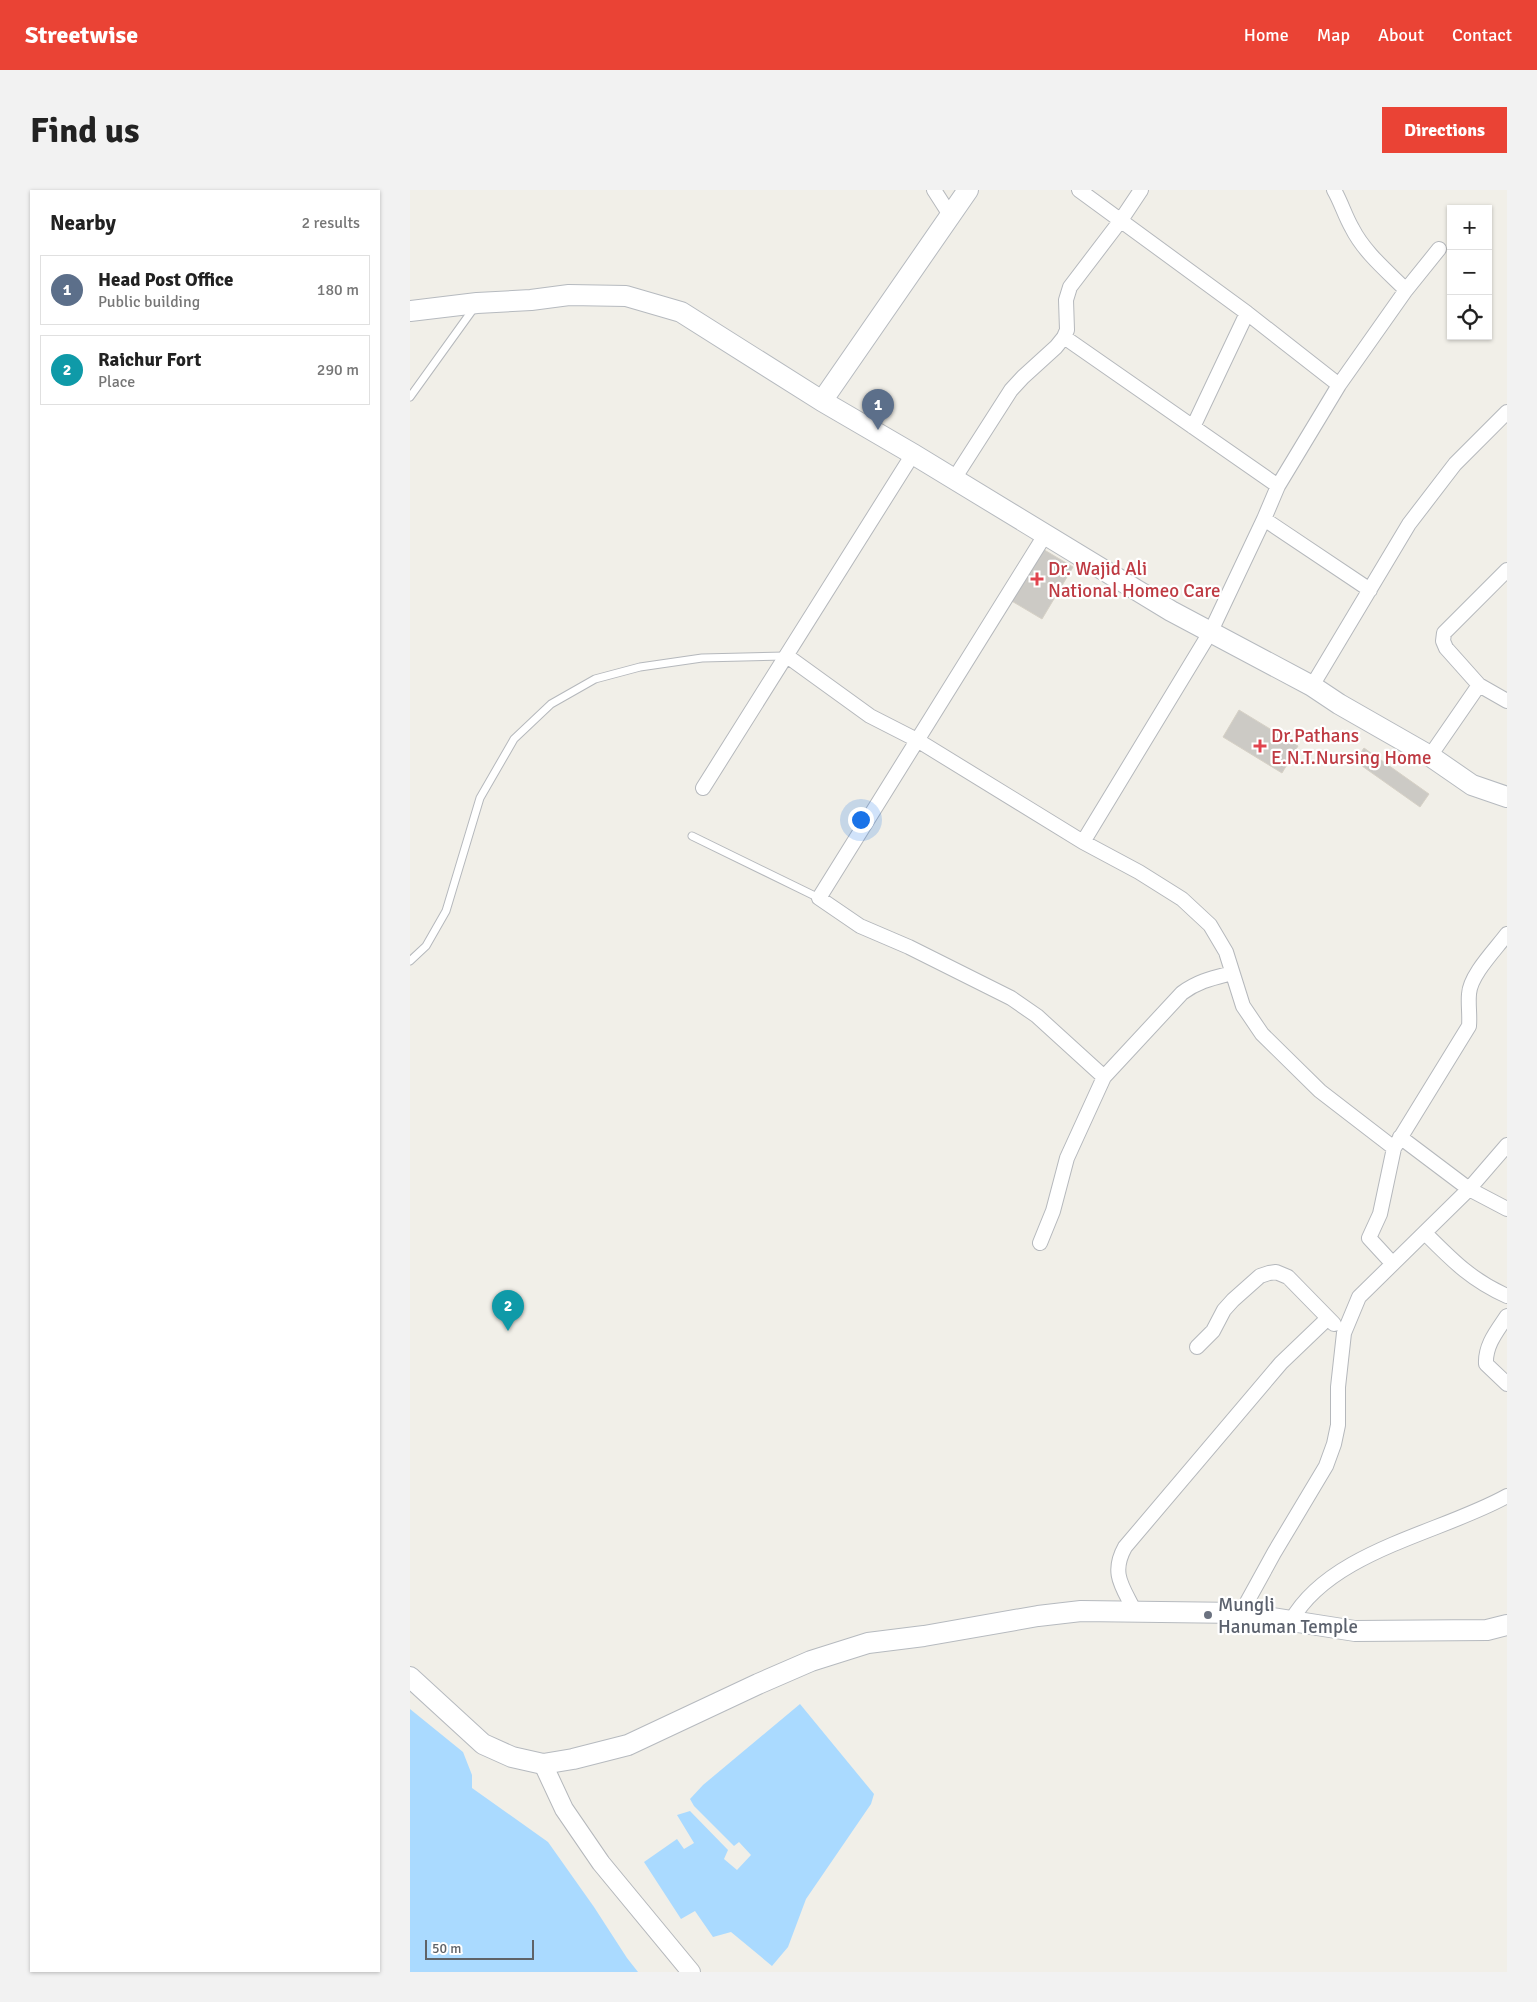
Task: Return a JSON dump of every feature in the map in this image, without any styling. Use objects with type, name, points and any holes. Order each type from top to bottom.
[{"type":"main road","points":[[822,401],[968,190]]},
{"type":"main road","points":[[410,311],[569,295],[626,296],[681,312],[822,401],[913,454],[1171,611],[1312,686],[1339,704],[1430,756],[1472,785],[1507,798]]},
{"type":"main road","points":[[410,1677],[483,1744],[512,1757],[543,1764],[628,1746],[811,1661],[868,1643],[924,1636],[1046,1615],[1081,1611],[1241,1614],[1355,1631],[1487,1630],[1507,1625]]},
{"type":"street","points":[[934,190],[950,215]]},
{"type":"street","points":[[1079,190],[1246,313],[1339,385]]},
{"type":"street","points":[[954,479],[1011,390],[1064,337],[1067,330],[1066,300],[1070,287],[1121,220],[1141,190]]},
{"type":"street","points":[[1334,190],[1352,229],[1372,256],[1406,290]]},
{"type":"street","points":[[1083,842],[1210,631],[1278,486],[1339,385],[1406,290],[1440,250]]},
{"type":"street","points":[[1193,427],[1246,313]]},
{"type":"street","points":[[1064,337],[1278,486]]},
{"type":"street","points":[[1312,686],[1409,524],[1455,464],[1507,412]]},
{"type":"street","points":[[703,788],[913,454]]},
{"type":"street","points":[[1264,519],[1370,590]]},
{"type":"street","points":[[1045,535],[819,898],[860,926],[910,947],[1011,998],[1038,1016],[1104,1077]]},
{"type":"street","points":[[1507,570],[1444,633],[1443,640],[1446,648],[1479,685],[1507,702]]},
{"type":"street","points":[[787,656],[870,716],[917,740],[1083,842],[1139,872],[1182,899],[1210,925],[1226,952],[1243,1006],[1262,1034],[1320,1091],[1469,1189],[1507,1209]]},
{"type":"street","points":[[1430,756],[1479,685]]},
{"type":"street","points":[[1392,1263],[1370,1238],[1380,1214],[1397,1143],[1468,1026],[1471,985],[1507,934]]},
{"type":"street","points":[[1040,1243],[1053,1211],[1067,1158],[1104,1077],[1182,993],[1194,984],[1232,973]]},
{"type":"street","points":[[1241,1614],[1329,1459],[1338,1425],[1338,1387],[1344,1333],[1359,1297],[1469,1189],[1507,1145]]},
{"type":"street","points":[[1425,1233],[1462,1270],[1477,1281],[1507,1296]]},
{"type":"street","points":[[1197,1347],[1213,1331],[1224,1310],[1233,1300],[1260,1276],[1276,1272],[1288,1277],[1344,1333]]},
{"type":"street","points":[[1507,1316],[1488,1344],[1486,1364],[1507,1384]]},
{"type":"street","points":[[1135,1612],[1119,1578],[1117,1567],[1118,1559],[1125,1547],[1281,1363],[1328,1318]]},
{"type":"street","points":[[1291,1621],[1298,1607],[1319,1587],[1346,1568],[1423,1531],[1487,1507],[1507,1496]]},
{"type":"street","points":[[543,1764],[564,1809],[601,1863],[691,1972]]},
{"type":"lane","points":[[410,397],[477,303]]},
{"type":"lane","points":[[410,962],[426,946],[446,911],[480,798],[514,740],[551,704],[595,679],[640,667],[702,658],[787,656]]},
{"type":"lane","points":[[692,836],[819,898]]},
{"type":"water","points":[[800,1704],[874,1794],[871,1804],[806,1899],[788,1947],[772,1966],[731,1932],[713,1937],[695,1911],[681,1919],[644,1862],[677,1839],[684,1849],[694,1843],[677,1815],[690,1811],[728,1850],[724,1859],[737,1870],[751,1855],[739,1842],[734,1846],[694,1806],[690,1799],[703,1785]]},
{"type":"water","points":[[410,1709],[463,1752],[472,1775],[472,1788],[548,1842],[638,1972],[410,1972]]},
{"type":"building","points":[[1041,548],[1073,567],[1042,619],[1010,600]]},
{"type":"building","points":[[1239,710],[1298,746],[1282,773],[1223,737]]},
{"type":"building","points":[[1364,748],[1429,794],[1420,807],[1355,761]]},
{"type":"place","name":"Head Post Office","points":[[878,430]]},
{"type":"place","name":"Dr. Wajid Ali National Homeo Care","points":[[1037,579]]},
{"type":"place","name":"Dr.Pathans E.N.T.Nursing Home","points":[[1260,746]]},
{"type":"place","name":"Raichur Fort","points":[[508,1331]]},
{"type":"place","name":"Mungli Hanuman Temple","points":[[1208,1615]]}]
